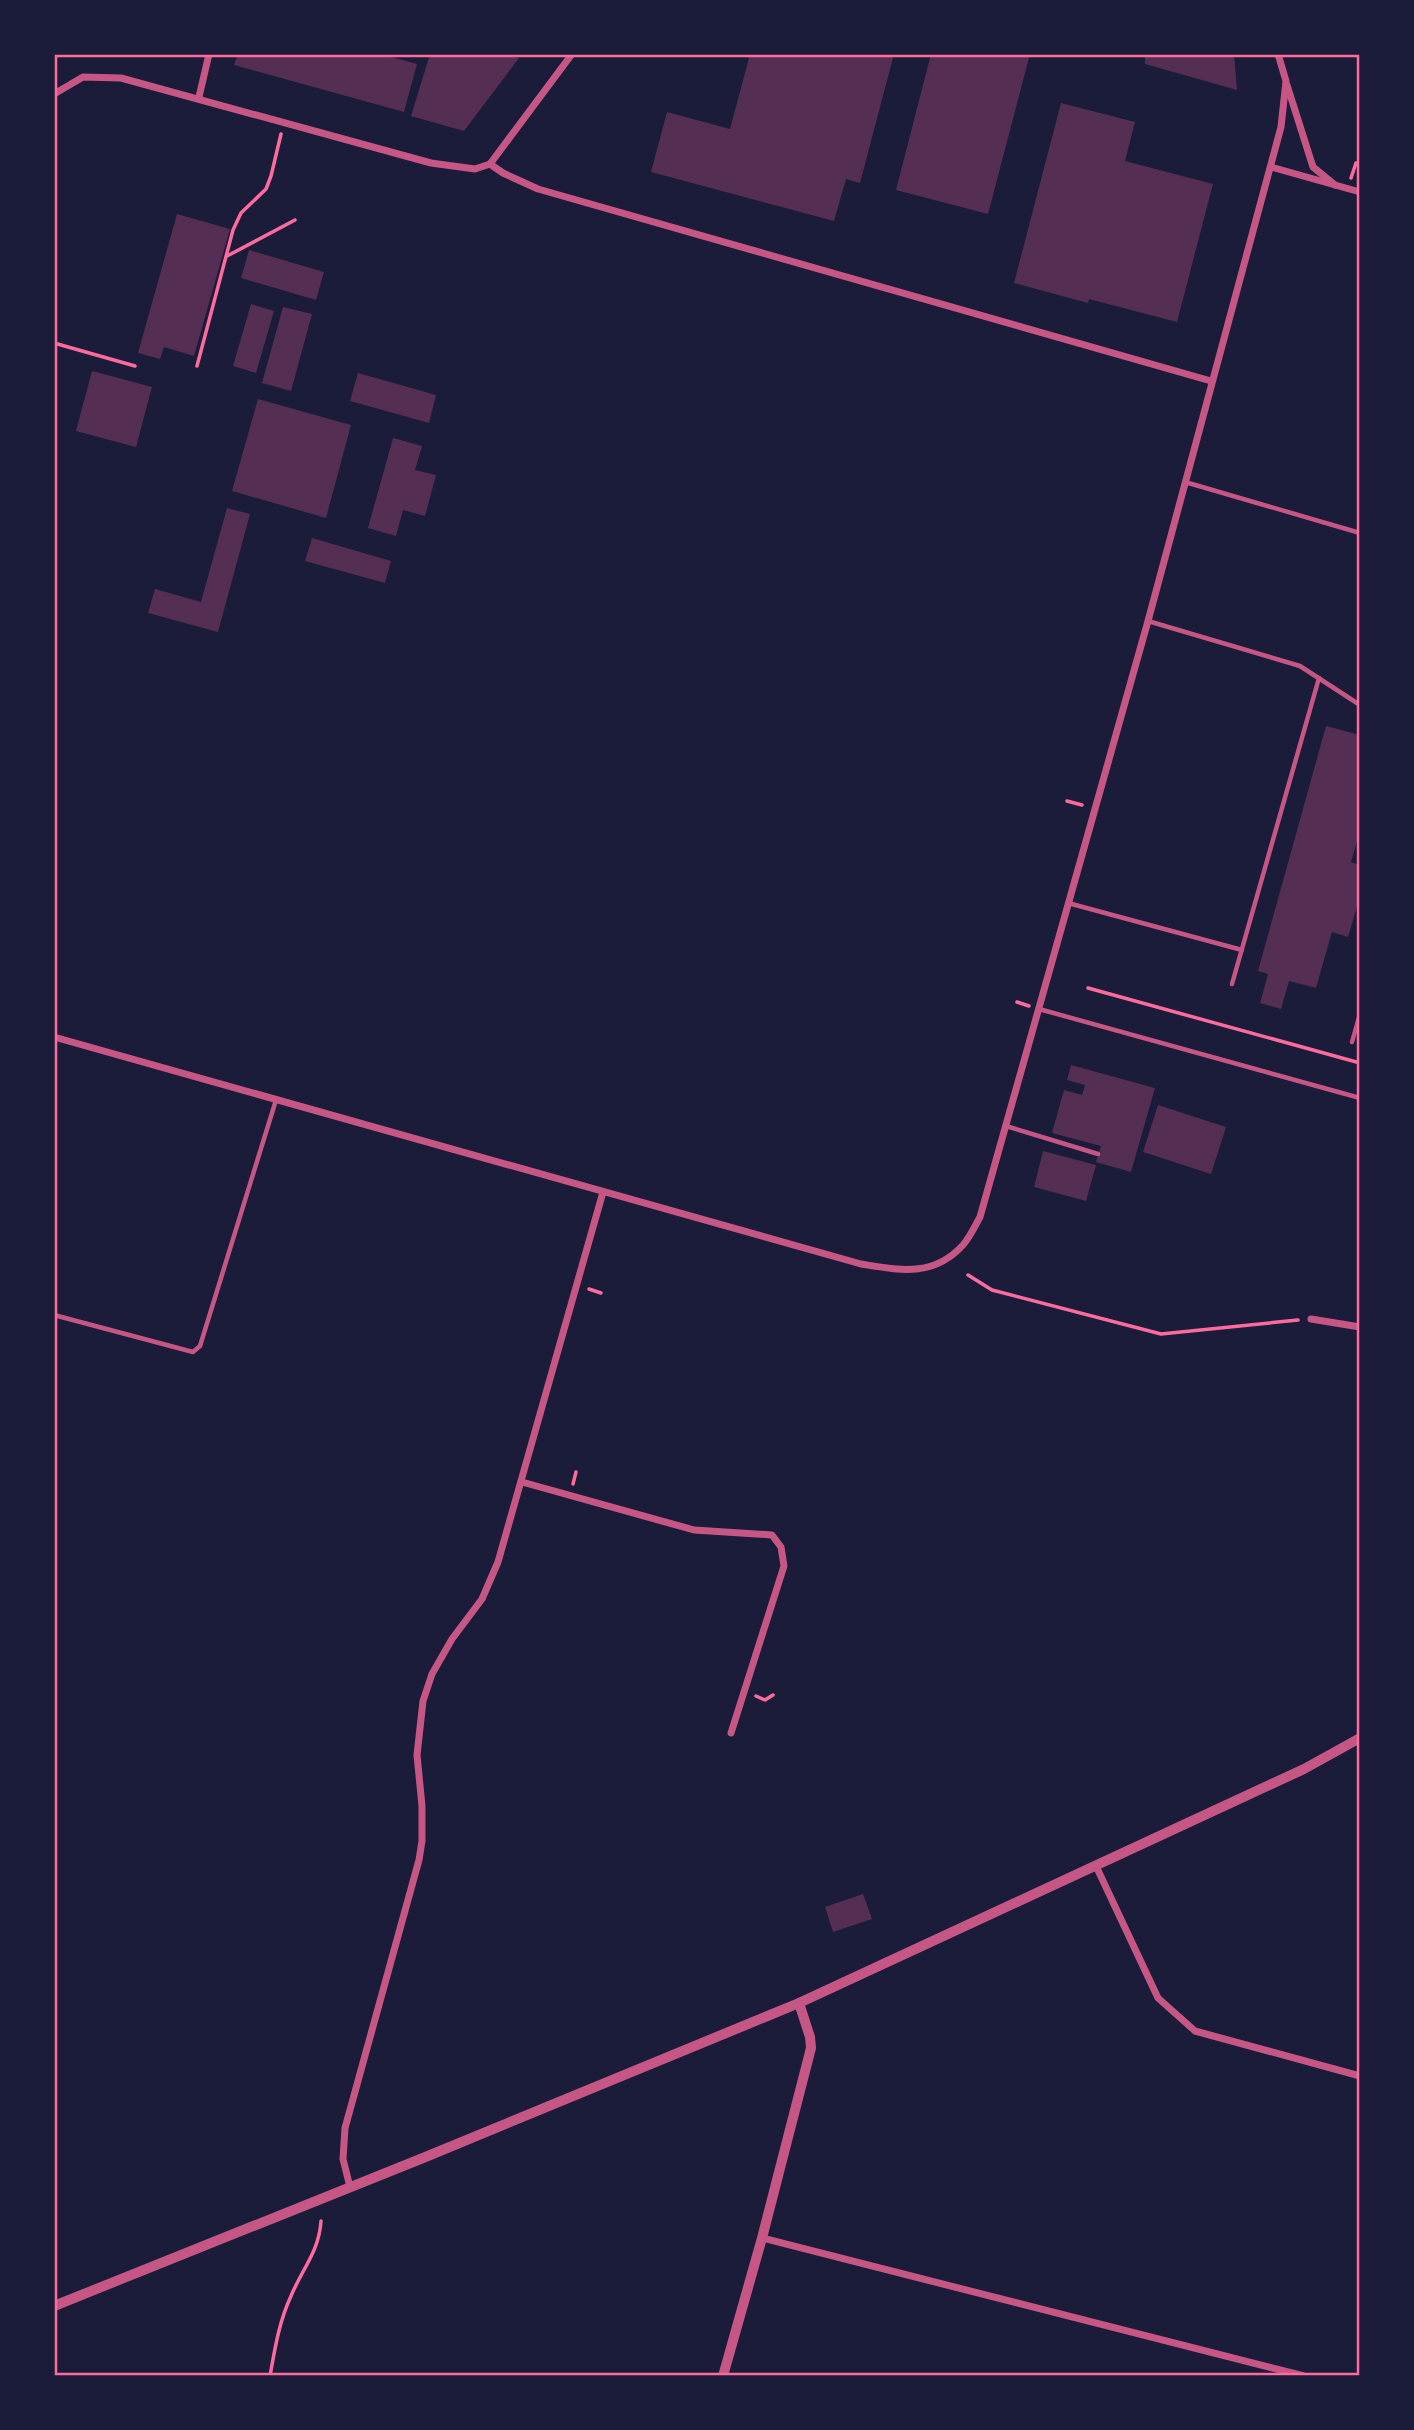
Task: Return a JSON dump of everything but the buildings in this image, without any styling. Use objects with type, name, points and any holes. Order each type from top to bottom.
[{"type":"street","points":[[199,97],[209,54]]},
{"type":"street","points":[[54,94],[83,77],[121,78],[199,97],[431,163],[475,169],[489,164],[572,54]]},
{"type":"street","points":[[1279,54],[1298,125],[1313,167],[1335,185]]},
{"type":"street","points":[[54,1037],[861,1264],[905,1271],[926,1269],[945,1259],[963,1245],[980,1217],[1148,621],[1211,381],[1272,167],[1281,127],[1286,81]]},
{"type":"street","points":[[489,164],[538,189],[1211,381]]},
{"type":"street","points":[[1272,167],[1360,192]]},
{"type":"street","points":[[350,2187],[342,2159],[345,2128],[412,1887],[422,1841],[417,1755],[423,1701],[432,1674],[452,1639],[482,1599],[498,1563],[603,1192]]},
{"type":"street","points":[[1311,1319],[1360,1327]]},
{"type":"street","points":[[522,1482],[694,1530],[772,1535],[780,1547],[784,1566],[731,1733]]},
{"type":"street","points":[[54,2306],[799,2003],[1304,1769],[1360,1738]]},
{"type":"street","points":[[1097,1866],[1158,1998],[1195,2031],[1360,2076]]},
{"type":"street","points":[[723,2376],[811,2048],[799,2003]]},
{"type":"street","points":[[762,2238],[1304,2376]]},
{"type":"lane","points":[[1184,482],[1360,533]]},
{"type":"lane","points":[[1148,621],[1300,666],[1360,705]]},
{"type":"lane","points":[[1232,984],[1319,678]]},
{"type":"lane","points":[[1067,903],[1242,950]]},
{"type":"lane","points":[[1038,1008],[1360,1098]]},
{"type":"lane","points":[[1352,1042],[1360,1014]]},
{"type":"lane","points":[[54,1315],[193,1352],[200,1346],[276,1100]]},
{"type":"lane","points":[[1006,1125],[1098,1154]]},
{"type":"path","points":[[197,366],[241,213],[265,189],[271,176],[279,140]]},
{"type":"path","points":[[227,256],[295,219]]},
{"type":"path","points":[[54,343],[135,366]]},
{"type":"path","points":[[1067,801],[1082,805]]},
{"type":"path","points":[[1088,988],[1360,1062]]},
{"type":"path","points":[[968,1275],[992,1290],[1161,1334],[1311,1319]]},
{"type":"path","points":[[765,1700],[773,1695]]},
{"type":"path","points":[[270,2376],[277,2333],[291,2295],[317,2247],[321,2221]]}]
